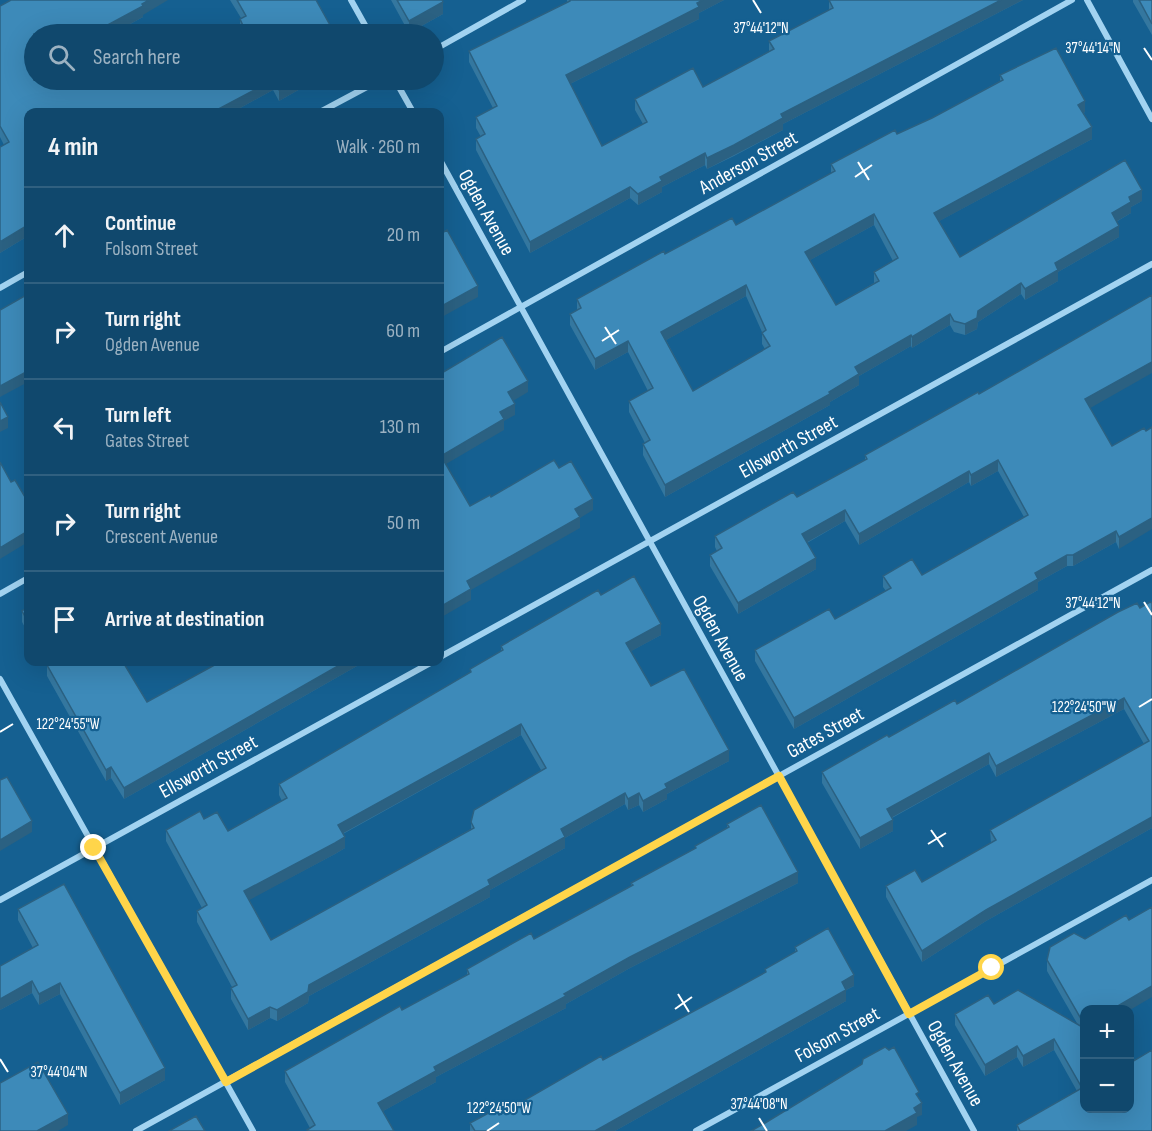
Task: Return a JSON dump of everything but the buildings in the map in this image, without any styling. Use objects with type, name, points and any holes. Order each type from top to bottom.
[{"type":"street","points":[[351,0],[364,24]]},
{"type":"street","points":[[444,44],[523,0]]},
{"type":"street","name":"Anderson Street","points":[[444,350],[1072,0]]},
{"type":"street","points":[[1087,0],[1152,119]]},
{"type":"street","points":[[328,108],[361,90]]},
{"type":"street","points":[[401,90],[411,108]]},
{"type":"street","name":"Ogden Avenue","points":[[444,167],[974,1131]]},
{"type":"street","name":"Ellsworth Street","points":[[444,655],[1152,264]]},
{"type":"street","points":[[0,288],[24,274]]},
{"type":"street","name":"Gates Street","points":[[136,1131],[1152,570]]},
{"type":"street","points":[[0,594],[24,580]]},
{"type":"street","name":"Ellsworth Street","points":[[0,900],[425,666]]},
{"type":"street","points":[[0,679],[253,1131]]},
{"type":"street","name":"Folsom Street","points":[[696,1131],[1152,879]]},
{"type":"route","points":[[94,848],[226,1082],[779,776],[909,1014],[992,968]]}]
